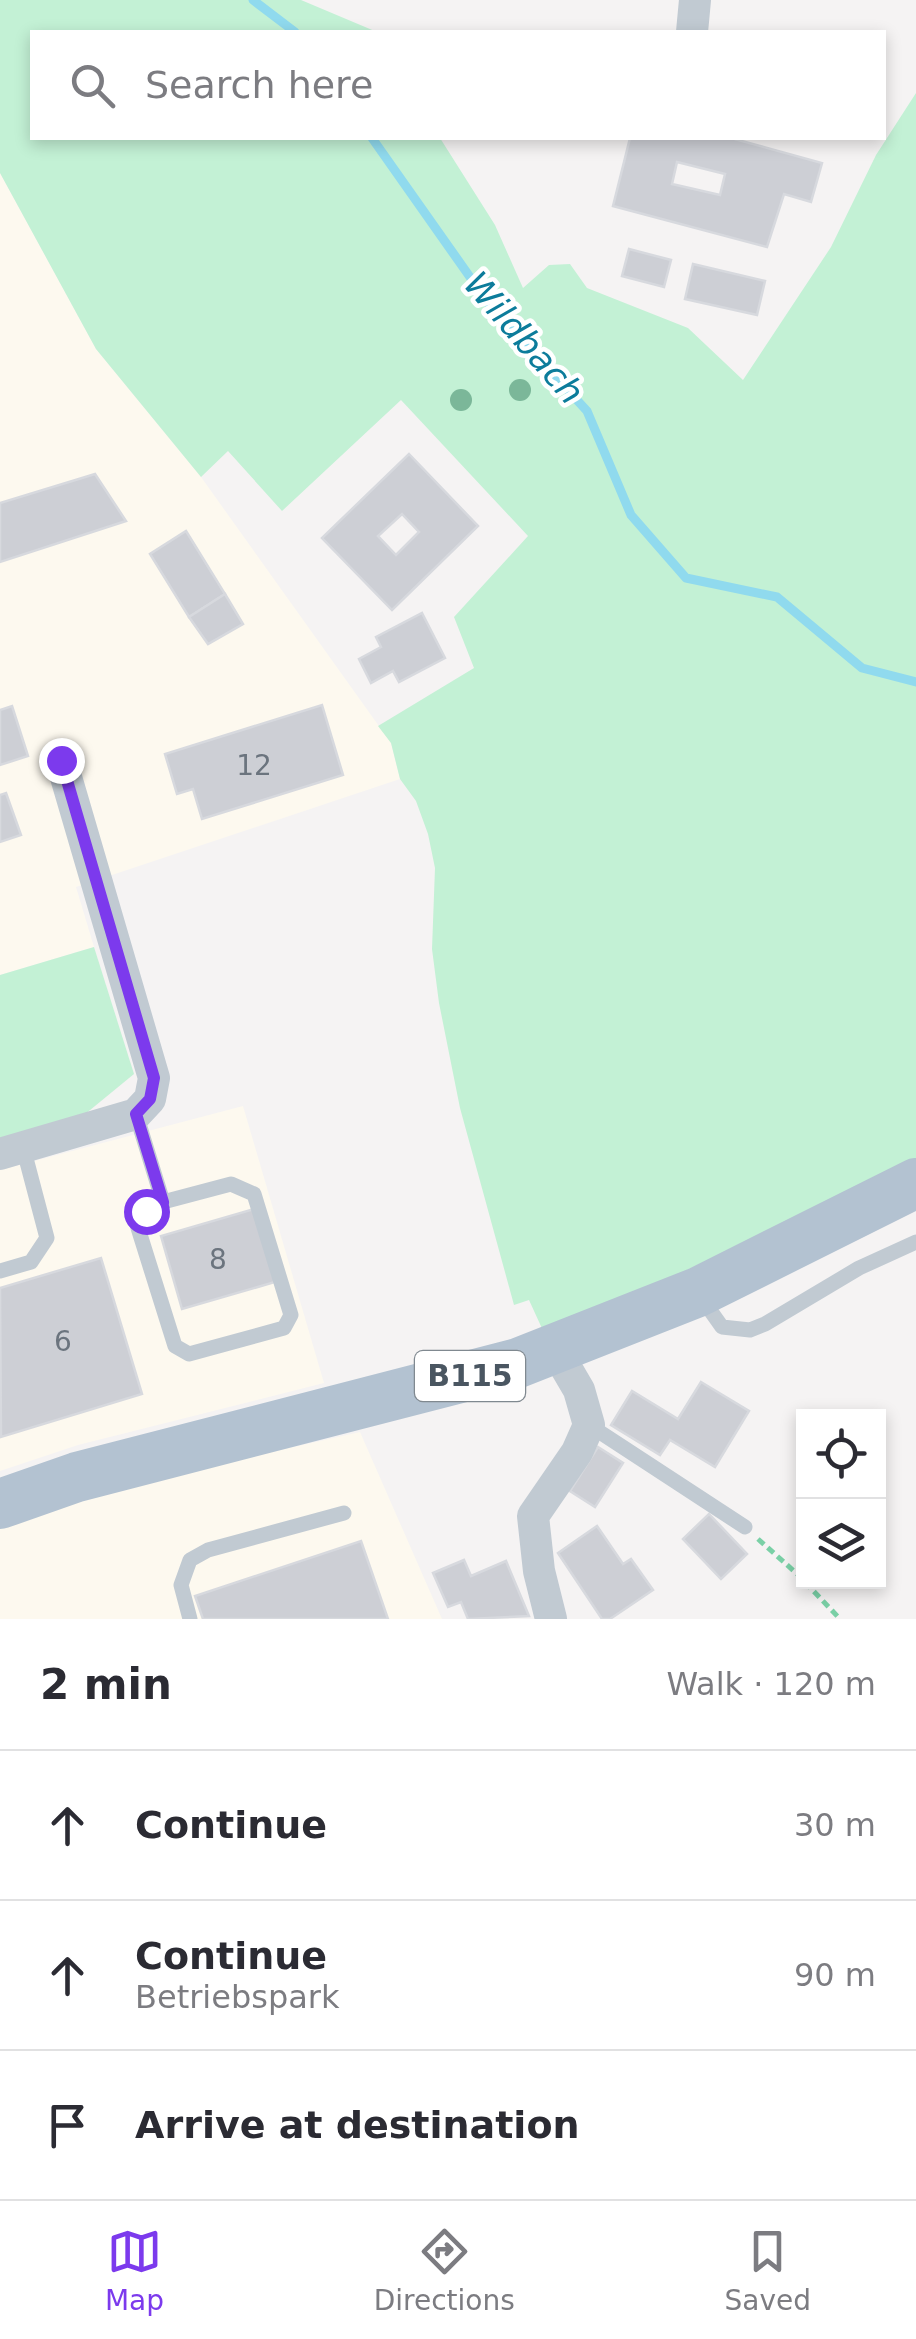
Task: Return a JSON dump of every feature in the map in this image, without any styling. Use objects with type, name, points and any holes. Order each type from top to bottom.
[{"type":"main road","name":"B115","points":[[0,1504],[77,1477],[387,1400],[556,1349],[698,1292],[916,1183]]},
{"type":"street","points":[[692,30],[695,0]]},
{"type":"street","points":[[12,1150],[136,1114],[150,1099],[154,1078],[61,760]]},
{"type":"street","points":[[552,1619],[539,1571],[533,1516],[577,1452],[589,1425],[578,1390],[556,1349]]},
{"type":"lane","points":[[136,1114],[163,1202]]},
{"type":"lane","points":[[0,1271],[31,1262],[47,1238],[12,1150]]},
{"type":"lane","points":[[231,1184],[254,1194],[291,1314],[284,1328],[190,1354],[175,1346],[138,1228],[146,1211],[163,1202],[231,1184]]},
{"type":"lane","points":[[698,1292],[722,1327],[750,1330],[859,1268],[916,1242]]},
{"type":"lane","points":[[589,1425],[744,1527]]},
{"type":"lane","points":[[190,1619],[181,1584],[190,1560],[208,1550],[344,1513]]},
{"type":"path","points":[[744,1527],[796,1574]]},
{"type":"path","points":[[812,1589],[840,1619]]},
{"type":"shaded area","points":[[0,173],[96,349],[201,477],[391,743],[400,779],[76,887],[94,947],[0,975]]},
{"type":"shaded area","points":[[243,1106],[324,1383],[78,1445],[0,1471],[0,1170]]},
{"type":"shaded area","points":[[360,1432],[442,1619],[0,1619],[0,1527],[134,1483]]},
{"type":"green space","points":[[0,0],[301,0],[372,30],[30,30],[30,140],[441,140],[495,225],[523,288],[549,265],[570,264],[587,288],[688,328],[743,380],[831,247],[876,155],[916,93],[916,1159],[805,1216],[545,1335],[529,1300],[514,1305],[460,1108],[439,1003],[432,949],[435,868],[428,834],[416,801],[400,779],[391,743],[378,726],[474,668],[454,617],[528,536],[401,400],[282,511],[228,451],[201,477],[96,349],[0,173]]},
{"type":"green space","points":[[94,947],[134,1074],[84,1115],[0,1140],[0,975]]},
{"type":"building","points":[[630,140],[738,140],[822,163],[811,202],[784,194],[767,247],[613,206]],"holes":[[[677,162],[725,174],[720,195],[672,184]]]},
{"type":"building","points":[[629,249],[671,260],[664,287],[622,276]]},
{"type":"building","points":[[693,264],[765,281],[757,315],[685,299]]},
{"type":"building","points":[[409,454],[478,526],[392,610],[322,538]],"holes":[[[402,514],[419,532],[396,555],[378,536]]]},
{"type":"building","points":[[95,474],[126,521],[0,562],[0,503]]},
{"type":"building","points":[[186,531],[225,594],[189,617],[150,554]]},
{"type":"building","points":[[225,594],[243,624],[208,644],[189,617]]},
{"type":"building","points":[[422,613],[445,658],[399,682],[393,671],[371,683],[359,659],[381,647],[376,637]]},
{"type":"building","points":[[322,705],[343,775],[202,819],[193,789],[177,794],[165,754]]},
{"type":"building","points":[[12,706],[28,756],[0,765],[0,710]]},
{"type":"building","points":[[6,793],[21,835],[0,842],[0,795]]},
{"type":"building","points":[[254,1209],[275,1282],[182,1309],[161,1236]]},
{"type":"building","points":[[101,1258],[142,1394],[1,1437],[0,1288]]},
{"type":"building","points":[[701,1382],[749,1411],[715,1467],[670,1440],[660,1455],[611,1425],[632,1391],[678,1419]]},
{"type":"building","points":[[598,1447],[623,1463],[595,1507],[570,1491]]},
{"type":"building","points":[[709,1514],[747,1554],[721,1579],[683,1539]]},
{"type":"building","points":[[597,1526],[623,1564],[631,1559],[653,1590],[610,1619],[602,1619],[558,1553]]},
{"type":"building","points":[[361,1541],[388,1619],[203,1619],[195,1596]]},
{"type":"building","points":[[464,1560],[471,1576],[506,1561],[529,1616],[468,1619],[461,1602],[448,1607],[433,1573]]},
{"type":"waterway","name":"Wildbach","points":[[253,0],[292,30]]},
{"type":"waterway","name":"Wildbach","points":[[373,140],[489,304],[587,411],[631,515],[686,578],[777,597],[862,668],[916,682]]},
{"type":"route","points":[[61,760],[154,1078],[150,1099],[136,1114],[163,1202],[146,1211]]}]
